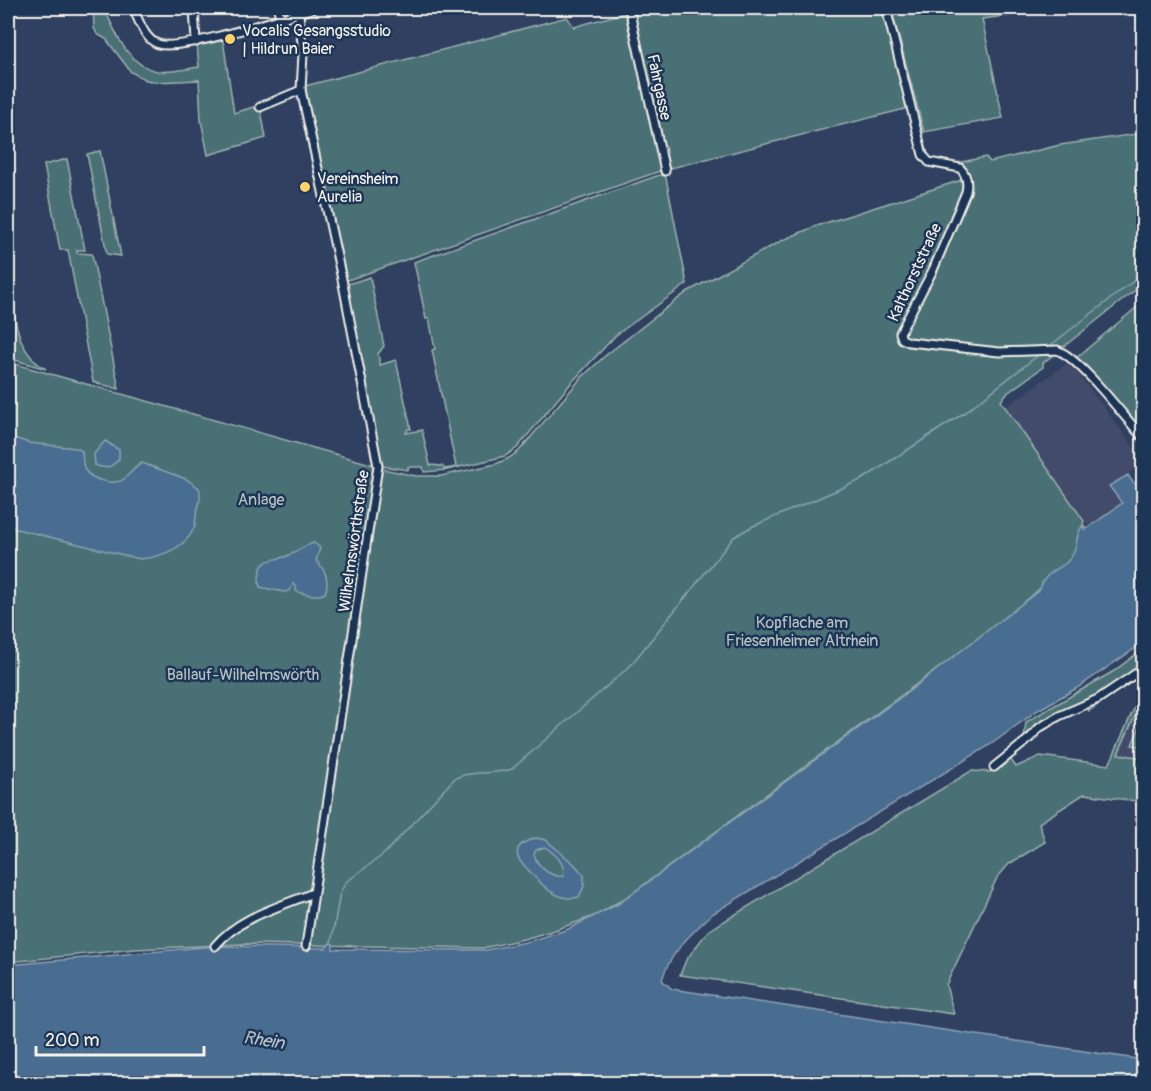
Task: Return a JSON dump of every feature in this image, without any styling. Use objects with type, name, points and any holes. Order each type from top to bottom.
[{"type":"street","points":[[133,8],[145,33],[151,40],[165,46],[196,42],[315,8]]},
{"type":"street","points":[[194,8],[196,42]]},
{"type":"street","points":[[278,8],[280,19]]},
{"type":"street","name":"Fahrgasse","points":[[629,8],[665,171]]},
{"type":"street","name":"Kalthorststraße","points":[[885,8],[923,155],[929,162],[960,168],[966,176],[967,184],[966,192],[933,270],[900,333],[902,339],[909,342],[992,352],[1057,350],[1071,357],[1143,439]]},
{"type":"street","name":"Wilhelmswörthstraße","points":[[299,13],[303,54],[301,90],[343,284],[378,466],[306,946]]},
{"type":"street","points":[[260,106],[301,90]]},
{"type":"street","points":[[994,767],[1039,728],[1059,716],[1098,699],[1143,668]]},
{"type":"street","points":[[215,946],[228,932],[245,922],[313,893]]},
{"type":"shaded area","points":[[1069,362],[1143,459],[1143,464],[1113,485],[1122,503],[1089,527],[1003,409]]},
{"type":"shaded area","points":[[1143,698],[1143,719],[1132,745],[1143,747],[1143,758],[1118,754]]},
{"type":"green space","points":[[93,8],[104,8],[130,55],[146,68],[157,71],[199,67],[197,45],[223,40],[234,113],[260,105],[266,138],[208,155],[201,120],[199,80],[157,82],[146,80],[131,72],[106,39],[97,34],[94,28]]},
{"type":"green space","points":[[645,8],[884,8],[909,108],[663,170],[345,281],[305,86],[567,17],[574,27],[627,12],[646,10]]},
{"type":"green space","points":[[891,8],[1067,8],[982,19],[1003,118],[924,132]]},
{"type":"green space","name":"Ballauf-Wilhelmswörth","points":[[1143,133],[1143,284],[1043,363],[1043,367],[1006,394],[1001,401],[1084,521],[1083,524],[1090,535],[1075,556],[1012,614],[630,895],[597,915],[524,939],[483,948],[244,944],[135,949],[8,962],[8,362],[378,466],[378,468],[416,476],[441,476],[496,464],[509,458],[519,451],[582,377],[606,355],[687,292],[783,240],[816,226],[968,178],[963,168],[957,163],[986,157],[990,162],[1060,145]]},
{"type":"green space","points":[[100,151],[121,256],[107,254],[87,154]]},
{"type":"green space","points":[[67,159],[85,250],[77,250],[77,253],[92,254],[119,389],[93,382],[68,250],[60,250],[44,165]]},
{"type":"green space","points":[[665,173],[687,284],[616,335],[572,382],[517,448],[505,456],[447,470],[424,472],[423,467],[408,467],[408,470],[382,466],[345,285],[370,277],[384,346],[378,354],[380,365],[396,360],[411,429],[408,429],[406,433],[422,430],[430,465],[442,466],[445,469],[456,467],[432,350],[435,349],[429,318],[426,319],[414,262]]},
{"type":"green space","points":[[8,280],[14,318],[22,342],[36,362],[46,369],[8,358]]},
{"type":"green space","points":[[1143,302],[1143,436],[1076,358]]},
{"type":"green space","points":[[1143,649],[1143,681],[1140,676],[1089,711],[1083,702],[1056,713],[1024,738],[1026,722],[1114,671]]},
{"type":"green space","points":[[1143,688],[1143,698],[1118,754],[1143,758],[1143,802],[1084,794],[1039,823],[1045,842],[1009,864],[997,878],[946,985],[954,1014],[680,975],[686,960],[708,931],[971,771],[990,772],[1009,757],[1016,767],[1040,756],[1109,765]]},
{"type":"green space","points":[[1143,719],[1143,747],[1132,745]]},
{"type":"water","points":[[8,436],[29,443],[76,448],[82,451],[83,463],[88,474],[103,481],[120,481],[142,463],[186,479],[199,488],[200,492],[194,528],[189,537],[178,547],[163,554],[140,559],[8,527]]},
{"type":"water","points":[[105,441],[119,450],[119,459],[111,466],[102,467],[95,465],[94,454]]},
{"type":"water","name":"Rhein","points":[[1128,475],[1143,489],[1143,643],[1077,688],[1038,710],[990,745],[712,914],[676,952],[662,980],[672,989],[1143,1060],[1143,1083],[8,1084],[8,965],[215,946],[326,948],[330,943],[333,944],[333,949],[486,950],[526,942],[566,930],[618,904],[912,689],[1037,592],[1047,576],[1070,558],[1075,550],[1082,526],[1085,530],[1122,503],[1109,486]]},
{"type":"water","points":[[314,543],[320,548],[316,561],[326,576],[325,593],[314,595],[303,593],[296,591],[296,586],[293,584],[289,591],[284,592],[260,587],[259,576],[264,564],[270,560],[283,558]]},
{"type":"water","points":[[536,838],[546,840],[584,875],[584,886],[579,897],[561,897],[553,893],[520,861],[518,848]],"holes":[[[545,847],[561,863],[564,876],[545,871],[538,863],[534,854],[536,850]]]},
{"type":"waterway","points":[[1047,348],[1144,273]]},
{"type":"waterway","points":[[331,943],[340,893],[346,882],[384,854],[454,779],[467,774],[512,769],[630,666],[734,537],[751,527],[863,479],[964,413],[1041,353]]},
{"type":"place","name":"Vocalis Gesangsstudio | Hildrun Baier","points":[[230,39]]},
{"type":"place","name":"Vereinsheim Aurelia","points":[[305,187]]},
{"type":"park label","name":"Anlage","points":[[261,499]]},
{"type":"park label","name":"Kopflache am Friesenheimer Altrhein","points":[[802,631]]}]
